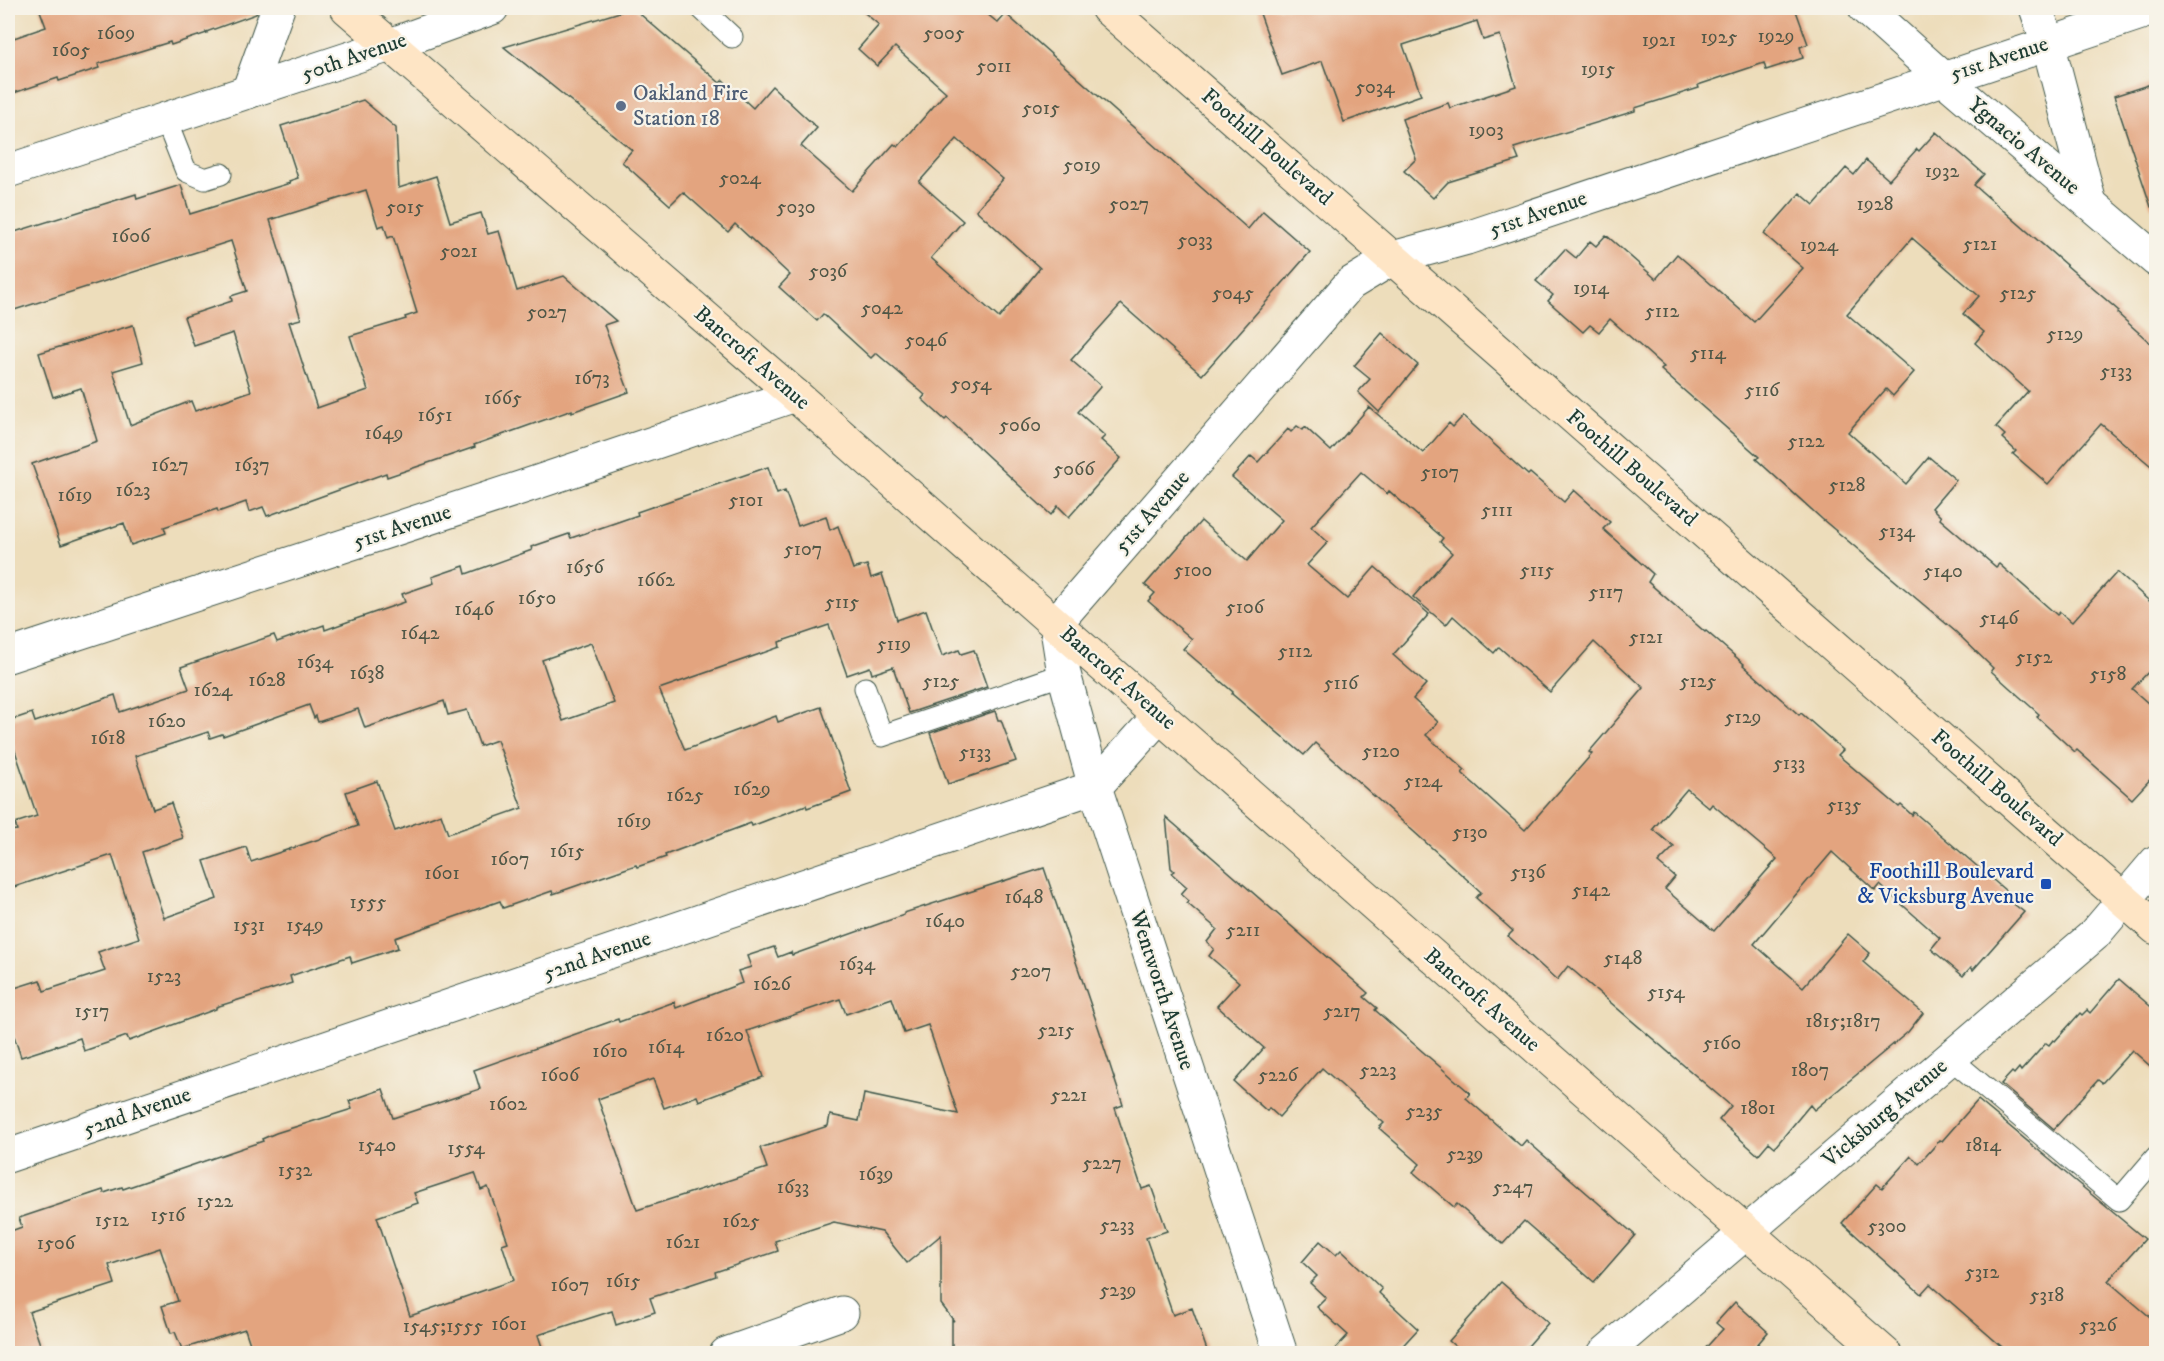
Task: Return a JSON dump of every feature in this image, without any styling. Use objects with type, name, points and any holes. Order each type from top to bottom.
[{"type":"street","points":[[248,92],[278,8]]},
{"type":"street","name":"Bancroft Avenue","points":[[346,8],[1056,623],[1885,1353]]},
{"type":"street","name":"50th Avenue","points":[[8,171],[390,45],[492,8]]},
{"type":"street","name":"Foothill Boulevard","points":[[1107,8],[2157,928]]},
{"type":"street","name":"Ygnacio Avenue","points":[[1865,8],[1943,78],[2157,260]]},
{"type":"street","points":[[2036,8],[2048,43],[2090,203]]},
{"type":"street","name":"51st Avenue","points":[[1056,623],[1350,284],[1393,258],[1467,238],[2157,8]]},
{"type":"street","name":"51st Avenue","points":[[8,656],[795,395]]},
{"type":"street","name":"Wentworth Avenue","points":[[1056,623],[1064,674],[1095,787],[1281,1353]]},
{"type":"street","name":"52nd Avenue","points":[[8,1156],[1095,787],[1160,715]]},
{"type":"street","name":"Vicksburg Avenue","points":[[1604,1353],[2094,935],[2157,862]]},
{"type":"street","points":[[726,1353],[842,1313]]},
{"type":"lane","points":[[701,8],[732,37]]},
{"type":"lane","points":[[165,118],[186,171],[205,179],[221,174]]},
{"type":"lane","points":[[865,688],[882,736],[1064,674]]},
{"type":"lane","points":[[1950,1058],[2120,1200],[2157,1157]]},
{"type":"building","points":[[39,8],[258,8],[256,14],[207,33],[98,64],[99,68],[59,81],[58,78],[8,95],[8,40],[46,27]]},
{"type":"building","points":[[633,8],[720,83],[723,80],[753,108],[772,86],[817,128],[801,146],[852,191],[894,144],[898,147],[946,92],[895,47],[877,66],[858,49],[879,25],[859,8],[980,8],[998,23],[1006,14],[1248,229],[1263,211],[1310,252],[1202,375],[1121,304],[1071,360],[1101,386],[1078,412],[1105,436],[1101,440],[1121,458],[1069,517],[1058,506],[1051,515],[947,418],[945,420],[922,399],[925,395],[876,353],[871,358],[823,314],[817,321],[779,287],[790,275],[735,224],[728,232],[683,192],[670,205],[622,162],[632,150],[504,47]],"holes":[[[957,139],[1003,179],[976,210],[1040,268],[999,318],[931,258],[963,221],[919,182]]]},
{"type":"building","points":[[1258,8],[1795,8],[1808,44],[1800,47],[1803,58],[1766,70],[1764,63],[1698,85],[1699,88],[1635,108],[1635,111],[1514,148],[1519,160],[1448,182],[1433,198],[1404,171],[1416,159],[1402,119],[1448,103],[1450,108],[1516,86],[1500,35],[1483,40],[1477,21],[1403,45],[1421,95],[1344,122],[1322,61],[1282,75]]},
{"type":"building","points":[[2157,82],[2157,206],[2151,207],[2114,96]]},
{"type":"building","points":[[363,100],[396,128],[399,188],[436,176],[450,222],[481,213],[488,234],[499,231],[517,291],[564,276],[616,321],[604,325],[629,392],[474,445],[475,447],[387,477],[386,473],[267,516],[263,507],[249,512],[246,502],[164,527],[166,533],[131,545],[124,523],[61,545],[32,464],[97,441],[81,388],[53,397],[39,353],[133,325],[143,362],[113,371],[130,425],[191,401],[195,411],[251,391],[233,333],[194,346],[184,317],[232,301],[231,296],[247,291],[231,241],[8,312],[8,234],[136,194],[137,199],[181,185],[190,214],[290,183],[289,181],[298,178],[281,126]],"holes":[[[366,190],[378,227],[384,225],[388,238],[393,236],[417,313],[405,317],[406,319],[350,336],[368,390],[317,408],[289,322],[301,319],[270,220]]]},
{"type":"building","points":[[1936,132],[1984,174],[1974,185],[2119,311],[2117,313],[2157,349],[2157,471],[2101,424],[2048,484],[2013,454],[2016,451],[2002,438],[2005,435],[1996,427],[2028,391],[1975,343],[1984,332],[1963,314],[1979,296],[1912,238],[1847,314],[1914,372],[1893,396],[1886,389],[1848,432],[1906,484],[1929,457],[1956,480],[1932,508],[1941,517],[1940,519],[1996,567],[1999,564],[2057,615],[2060,612],[2072,622],[2117,572],[2157,608],[2157,663],[2132,689],[2157,711],[2157,772],[2132,799],[2037,717],[2039,714],[1991,671],[1993,668],[1956,632],[1822,519],[1756,459],[1759,457],[1661,370],[1664,367],[1610,319],[1599,332],[1590,325],[1583,332],[1548,301],[1553,295],[1536,281],[1565,249],[1576,258],[1590,241],[1596,246],[1606,235],[1656,279],[1677,254],[1754,322],[1803,268],[1764,234],[1800,193],[1814,205],[1846,168],[1854,175],[1866,160],[1889,180]]},
{"type":"building","points":[[1382,333],[1418,365],[1379,412],[1358,392],[1370,379],[1354,366]]},
{"type":"building","points":[[1369,407],[1423,453],[1449,423],[1453,427],[1463,416],[1528,475],[1530,473],[1564,502],[1574,490],[1610,522],[1603,529],[1653,574],[1648,582],[1744,664],[1799,715],[1801,713],[1843,750],[1838,755],[1899,807],[1901,805],[1912,815],[1914,812],[2013,897],[2010,901],[2024,912],[1973,970],[1971,967],[1963,976],[1931,949],[1940,938],[1880,885],[1875,891],[1832,852],[1754,944],[1803,987],[1848,934],[1870,953],[1863,962],[1923,1013],[1908,1032],[1814,1110],[1810,1105],[1775,1147],[1769,1142],[1758,1155],[1719,1120],[1731,1106],[1568,966],[1557,980],[1508,936],[1513,931],[1476,898],[1481,892],[1315,743],[1304,755],[1232,694],[1233,692],[1183,649],[1192,639],[1148,601],[1155,593],[1145,585],[1201,521],[1247,561],[1282,520],[1232,477],[1251,456],[1258,462],[1288,429],[1291,432],[1297,426],[1303,430],[1305,427],[1331,451]],"holes":[[[1361,472],[1387,494],[1389,491],[1443,538],[1440,542],[1452,553],[1413,597],[1446,625],[1453,616],[1494,653],[1499,647],[1550,692],[1594,642],[1644,688],[1589,752],[1592,754],[1525,830],[1462,773],[1465,770],[1426,735],[1438,722],[1413,699],[1426,684],[1393,655],[1429,614],[1375,567],[1347,599],[1307,565],[1328,542],[1311,527]],[[1687,789],[1709,808],[1712,804],[1777,859],[1714,931],[1665,889],[1675,877],[1658,863],[1674,847],[1653,829]]]},
{"type":"building","points":[[768,467],[777,494],[785,491],[798,526],[826,516],[830,530],[838,526],[853,569],[867,565],[871,578],[882,574],[897,620],[926,610],[942,656],[959,650],[961,654],[974,650],[987,687],[909,713],[893,667],[872,674],[870,667],[847,675],[829,625],[779,642],[780,647],[659,689],[685,750],[776,716],[778,722],[821,707],[851,792],[807,808],[806,805],[752,826],[751,823],[665,855],[666,857],[553,894],[552,891],[503,908],[500,901],[395,938],[398,948],[352,963],[350,956],[290,976],[292,983],[216,1007],[216,1009],[129,1041],[127,1036],[84,1051],[80,1038],[21,1057],[8,1018],[8,990],[40,980],[44,991],[105,971],[98,952],[139,938],[112,855],[8,889],[8,831],[17,830],[15,823],[37,816],[8,730],[8,721],[32,713],[35,722],[115,695],[120,712],[189,689],[181,667],[274,635],[277,642],[324,625],[325,630],[405,602],[402,594],[434,583],[432,577],[464,566],[466,574],[532,550],[531,547],[569,534],[571,538],[638,515],[637,512]],"holes":[[[591,643],[614,703],[563,721],[542,660]],[[444,701],[448,715],[467,710],[480,746],[497,740],[522,808],[448,834],[441,814],[395,831],[377,781],[346,792],[358,826],[251,862],[246,847],[204,861],[217,899],[164,918],[142,852],[183,838],[171,803],[153,809],[135,756],[208,732],[210,738],[222,734],[223,736],[309,705],[318,722],[358,709],[365,728]]]},
{"type":"building","points":[[995,711],[998,720],[1001,720],[1016,761],[948,784],[930,733]]},
{"type":"building","points":[[1166,817],[1368,993],[1364,997],[1377,1008],[1375,1010],[1470,1093],[1466,1098],[1521,1146],[1526,1140],[1635,1235],[1594,1282],[1524,1221],[1503,1244],[1457,1204],[1454,1207],[1413,1172],[1420,1164],[1379,1128],[1384,1123],[1322,1068],[1279,1117],[1269,1108],[1267,1111],[1234,1082],[1264,1048],[1217,1006],[1239,982],[1209,956],[1214,949],[1207,942],[1217,929],[1187,903],[1189,901],[1181,894],[1187,887],[1171,873],[1174,871],[1171,868]]},
{"type":"building","points":[[1044,868],[1123,1105],[1115,1108],[1142,1189],[1151,1186],[1167,1231],[1146,1238],[1173,1315],[1192,1308],[1208,1353],[952,1353],[952,1320],[954,1321],[941,1304],[941,1235],[907,1263],[882,1232],[834,1222],[775,1241],[778,1251],[715,1272],[716,1276],[650,1298],[655,1312],[616,1325],[612,1311],[538,1335],[544,1353],[253,1353],[245,1329],[182,1349],[175,1332],[171,1333],[162,1306],[178,1301],[160,1248],[109,1265],[115,1284],[29,1312],[43,1353],[8,1353],[8,1232],[22,1227],[19,1218],[103,1190],[104,1193],[122,1187],[123,1189],[263,1141],[262,1139],[276,1133],[352,1109],[349,1101],[383,1089],[393,1118],[480,1089],[474,1070],[618,1019],[619,1022],[674,1002],[676,1008],[742,983],[738,971],[751,967],[747,956],[774,947],[778,957],[791,952],[792,955],[904,915],[904,913]],"holes":[[[892,998],[904,1033],[928,1025],[958,1114],[864,1094],[859,1121],[830,1115],[828,1126],[760,1148],[767,1168],[637,1210],[598,1099],[653,1079],[664,1108],[697,1096],[699,1101],[763,1077],[747,1031],[840,999],[846,1014]],[[475,1173],[481,1190],[488,1187],[508,1242],[502,1244],[514,1280],[410,1316],[377,1217],[418,1203],[414,1193]]]},
{"type":"building","points":[[2119,979],[2157,1012],[2157,1072],[2132,1050],[2102,1083],[2098,1080],[2054,1129],[2001,1084],[2012,1072],[2014,1074],[2019,1068],[2021,1071],[2046,1043],[2049,1045],[2053,1040],[2055,1041],[2080,1013],[2082,1015],[2087,1010],[2090,1013]]},
{"type":"building","points":[[1978,1100],[2145,1239],[2108,1281],[2157,1323],[2157,1353],[2009,1353],[1930,1284],[1921,1294],[1842,1223],[1877,1184],[1882,1188],[1911,1156],[1919,1164]]},
{"type":"building","points":[[1320,1241],[1336,1255],[1341,1250],[1382,1289],[1379,1293],[1418,1329],[1396,1353],[1331,1353],[1348,1335],[1317,1307],[1326,1298],[1310,1283],[1317,1276],[1302,1262]]},
{"type":"building","points":[[1501,1282],[1548,1323],[1522,1353],[1463,1353],[1449,1341]]},
{"type":"building","points":[[1735,1302],[1768,1332],[1750,1353],[1701,1353],[1723,1329],[1716,1323]]},
{"type":"place","name":"Oakland Fire Station 18","points":[[621,106]]},
{"type":"place","name":"Foothill Boulevard & Vicksburg Avenue","points":[[2046,884]]}]
